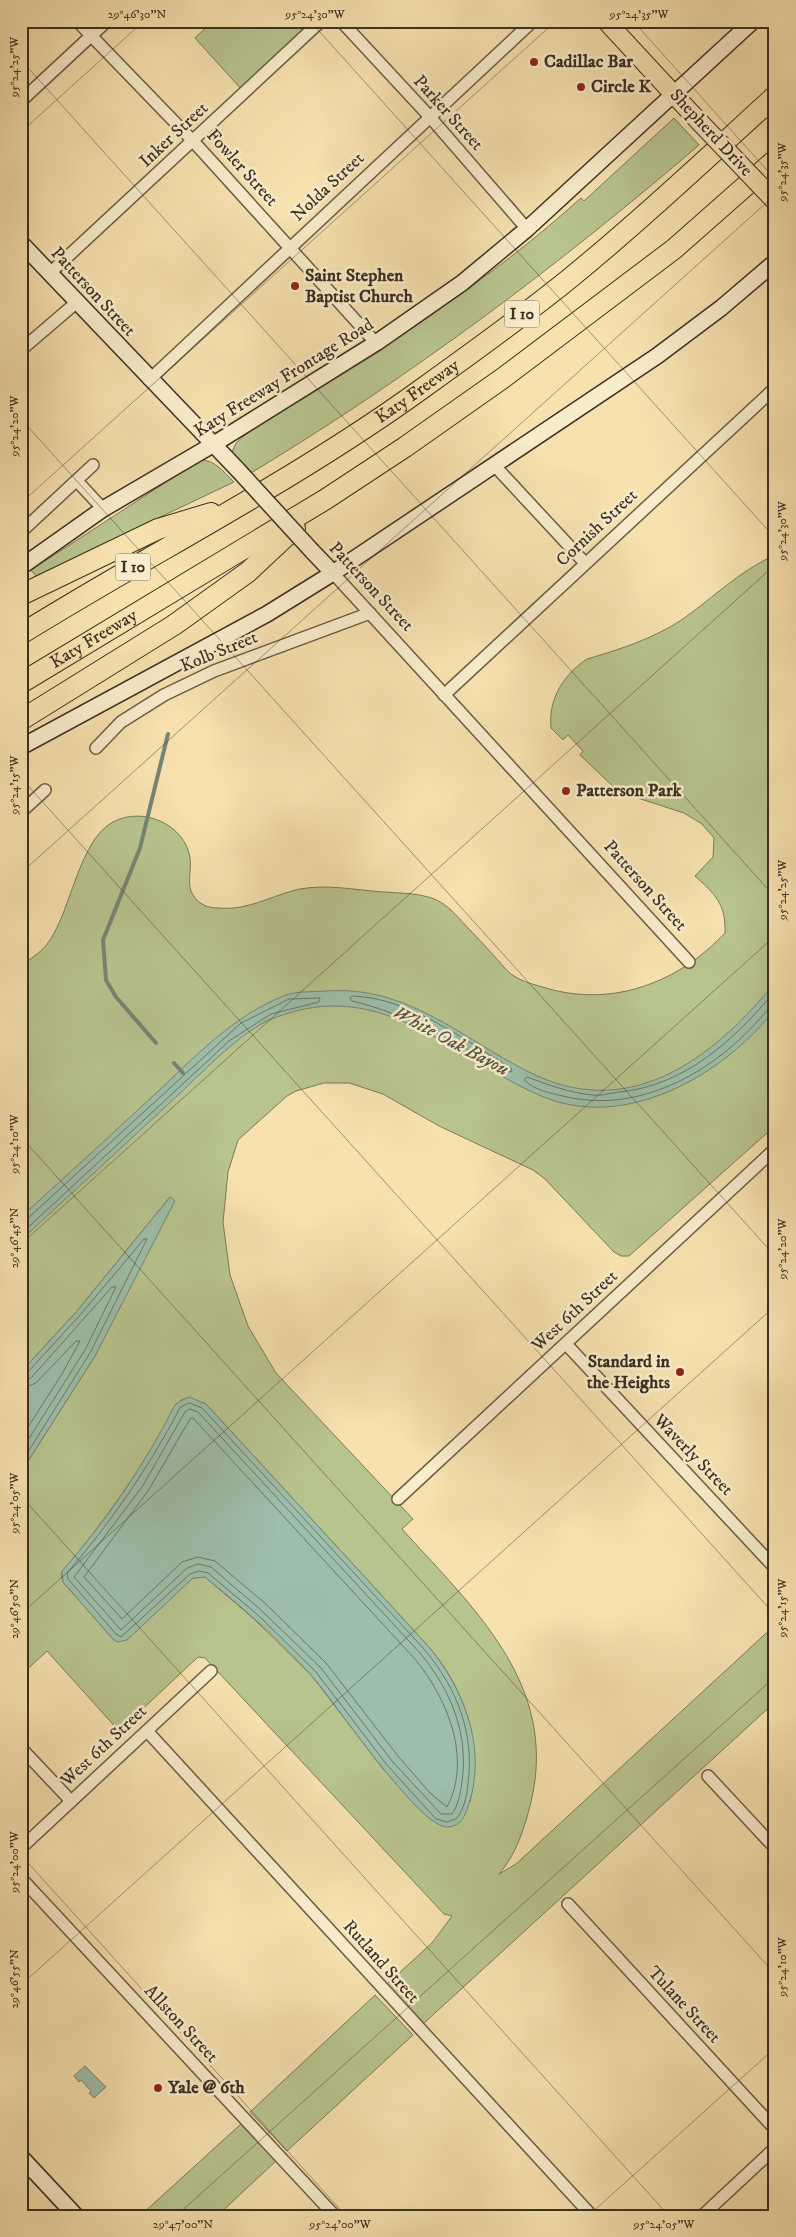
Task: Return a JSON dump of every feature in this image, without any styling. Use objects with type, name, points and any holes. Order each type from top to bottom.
[{"type":"highway","name":"Katy Freeway","points":[[21,634],[143,561],[247,502],[342,444],[423,389],[569,279],[775,96]]},
{"type":"highway","name":"Katy Freeway","points":[[21,684],[326,499],[405,447],[574,326],[674,249],[775,160]]},
{"type":"highway","points":[[21,720],[174,625],[241,577],[326,499]]},
{"type":"highway","points":[[21,595],[158,529],[247,502]]},
{"type":"main road","name":"Shepherd Drive","points":[[606,21],[775,201]]},
{"type":"main road","name":"Katy Freeway Frontage Road","points":[[21,567],[103,508],[214,444],[376,343],[462,283],[527,229],[753,21]]},
{"type":"main road","name":"Patterson Street","points":[[21,243],[149,380],[214,444],[333,573]]},
{"type":"main road","points":[[21,746],[267,614],[333,573],[664,351],[721,308],[775,262]]},
{"type":"main road","points":[[21,2156],[76,2216]]},
{"type":"street","name":"Fowler Street","points":[[77,21],[193,141],[376,343]]},
{"type":"street","points":[[21,101],[107,21]]},
{"type":"street","name":"Inker Street","points":[[50,274],[321,21]]},
{"type":"street","name":"Parker Street","points":[[341,21],[430,117],[527,229]]},
{"type":"street","name":"Nolda Street","points":[[149,380],[289,247],[533,21]]},
{"type":"street","points":[[21,350],[77,302]]},
{"type":"street","name":"Cornish Street","points":[[444,695],[775,388]]},
{"type":"street","points":[[494,465],[585,563]]},
{"type":"street","points":[[21,532],[93,466]]},
{"type":"street","points":[[77,481],[103,508]]},
{"type":"street","name":"Patterson Street","points":[[333,573],[688,962]]},
{"type":"street","name":"Kolb Street","points":[[96,748],[120,722],[164,695],[214,671],[370,613]]},
{"type":"street","points":[[21,812],[45,790]]},
{"type":"street","name":"West 6th Street","points":[[398,1499],[775,1149]]},
{"type":"street","name":"Waverly Street","points":[[566,1344],[775,1568]]},
{"type":"street","name":"West 6th Street","points":[[21,1848],[212,1671]]},
{"type":"street","name":"Rutland Street","points":[[147,1731],[592,2216]]},
{"type":"street","points":[[21,1748],[71,1801]]},
{"type":"street","points":[[708,1776],[775,1848]]},
{"type":"street","name":"Allston Street","points":[[21,1878],[335,2216]]},
{"type":"street","name":"Tulane Street","points":[[568,1904],[775,2129]]},
{"type":"street","points":[[702,2216],[775,2148]]},
{"type":"green space","points":[[213,21],[315,21],[242,90],[195,38]]},
{"type":"green space","points":[[674,118],[699,145],[537,277],[425,359],[251,473],[232,452],[236,443],[252,429],[380,349],[463,293],[503,263],[581,198],[584,201]]},
{"type":"green space","points":[[200,460],[215,464],[234,482],[36,576],[31,570]]},
{"type":"green space","points":[[775,555],[775,1126],[629,1256],[621,1256],[614,1252],[545,1179],[533,1170],[439,1126],[383,1094],[349,1083],[324,1083],[296,1091],[287,1096],[238,1140],[228,1172],[223,1222],[230,1275],[248,1326],[276,1373],[413,1519],[402,1529],[456,1588],[481,1619],[504,1651],[521,1685],[533,1721],[536,1760],[531,1802],[523,1831],[510,1858],[499,1874],[516,1864],[775,1625],[775,1702],[423,2024],[387,1984],[432,1943],[452,1916],[444,1914],[205,1658],[198,1657],[119,1731],[47,1651],[21,1675],[21,1472],[95,1356],[170,1197],[77,1311],[21,1372],[21,1115],[27,1110],[21,1102],[21,965],[41,951],[50,940],[92,843],[113,822],[137,816],[149,817],[160,821],[171,827],[180,836],[190,858],[191,891],[201,904],[208,907],[240,907],[300,889],[321,887],[406,893],[428,897],[440,902],[479,939],[509,972],[530,983],[571,993],[596,995],[620,992],[666,977],[687,965],[725,933],[724,914],[718,900],[695,876],[713,857],[714,838],[702,824],[684,813],[619,792],[580,755],[583,751],[568,735],[563,740],[551,728],[552,707],[559,688],[571,672],[587,659],[635,643],[680,621],[749,569]],"holes":[[[183,1399],[206,1404],[428,1646],[441,1663],[461,1699],[468,1719],[474,1759],[470,1802],[383,1769],[312,1676],[254,1619],[205,1577],[193,1578],[118,1642],[113,1639],[63,1582],[61,1574],[123,1492],[151,1450],[176,1405]]]},
{"type":"green space","points":[[375,1995],[413,2035],[287,2151],[250,2112]]},
{"type":"green space","points":[[242,2123],[277,2160],[217,2216],[140,2216]]},
{"type":"water","name":"White Oak Bayou","points":[[775,983],[775,1009],[728,1056],[700,1076],[669,1091],[637,1102],[604,1107],[571,1105],[539,1095],[444,1042],[413,1026],[381,1013],[348,1007],[312,1008],[274,1018],[236,1041],[21,1240],[21,1217],[199,1052],[249,1014],[286,995],[305,992],[355,991],[382,996],[431,1016],[527,1071],[564,1086],[600,1090],[634,1086],[666,1075],[696,1058],[724,1036]]},
{"type":"water","points":[[170,1197],[175,1201],[95,1356],[21,1472],[21,1372],[77,1311]]},
{"type":"water","points":[[189,1397],[206,1404],[428,1646],[441,1663],[462,1700],[473,1740],[475,1761],[474,1783],[466,1812],[457,1825],[448,1827],[435,1822],[418,1808],[377,1761],[311,1675],[260,1624],[205,1577],[193,1578],[127,1640],[118,1642],[113,1639],[63,1582],[62,1571],[79,1552],[124,1492],[151,1450],[175,1405]]},
{"type":"water","points":[[85,2066],[106,2087],[94,2098],[89,2093],[91,2091],[81,2080],[79,2082],[74,2076]]},
{"type":"waterway","points":[[156,1043],[116,997],[106,980],[103,940],[140,848],[168,734]]},
{"type":"waterway","points":[[174,1063],[183,1073]]},
{"type":"place","name":"Cadillac Bar","points":[[534,62]]},
{"type":"place","name":"Circle K","points":[[581,87]]},
{"type":"place","name":"Saint Stephen Baptist Church","points":[[295,286]]},
{"type":"place","name":"Patterson Park","points":[[566,791]]},
{"type":"place","name":"Standard in the Heights","points":[[680,1372]]},
{"type":"place","name":"Yale @ 6th","points":[[158,2088]]}]
